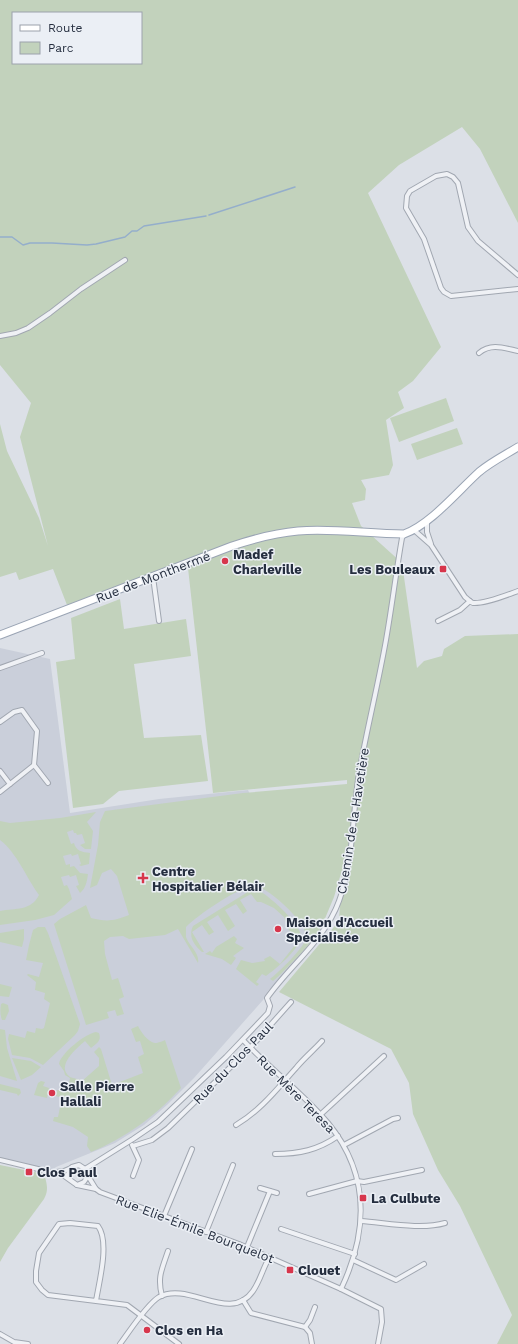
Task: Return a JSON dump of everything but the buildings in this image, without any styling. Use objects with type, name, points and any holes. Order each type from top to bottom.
[{"type":"main road","name":"Rue de Monthermé","points":[[0,635],[232,546],[258,538],[297,531],[319,530],[404,534],[414,530],[480,471],[518,447]]},
{"type":"street","points":[[518,275],[472,235],[465,218],[458,183],[453,177],[447,174],[436,176],[410,191],[406,196],[406,208],[424,239],[441,288],[444,292],[450,296],[518,289]]},
{"type":"street","points":[[0,336],[16,333],[28,328],[125,260]]},
{"type":"street","points":[[479,353],[485,348],[494,346],[518,351]]},
{"type":"street","points":[[427,519],[427,532],[431,545]]},
{"type":"street","points":[[414,530],[431,545],[465,597],[473,603],[483,602],[518,591]]},
{"type":"street","name":"Chemin de la Havetière","points":[[85,1168],[131,1141],[158,1122],[243,1040],[268,1013],[270,1006],[267,998],[315,943],[339,902],[347,872],[360,773],[386,639],[402,538],[404,534]]},
{"type":"street","points":[[153,577],[159,621]]},
{"type":"street","points":[[438,621],[460,610],[470,601]]},
{"type":"street","points":[[0,668],[42,653]]},
{"type":"street","points":[[0,722],[14,712],[22,710],[37,731],[34,765],[48,783]]},
{"type":"street","points":[[0,792],[34,765]]},
{"type":"street","points":[[0,771],[10,784]]},
{"type":"street","name":"Rue du Clos Paul","points":[[133,1146],[152,1140],[168,1128],[250,1048],[291,1002]]},
{"type":"street","name":"Rue Mère Teresa","points":[[243,1040],[320,1114],[344,1145],[352,1163],[361,1199],[361,1221],[355,1254],[341,1289]]},
{"type":"street","points":[[236,1125],[258,1110],[270,1099],[297,1066],[322,1041]]},
{"type":"street","points":[[320,1114],[384,1056]]},
{"type":"street","points":[[344,1145],[393,1119],[398,1118]]},
{"type":"street","points":[[275,1154],[302,1153],[328,1143],[338,1136]]},
{"type":"street","points":[[131,1141],[139,1160],[133,1176]]},
{"type":"street","points":[[164,1216],[192,1149]]},
{"type":"street","points":[[0,1160],[54,1173],[70,1179]]},
{"type":"street","points":[[54,1173],[79,1165],[85,1168],[96,1189]]},
{"type":"street","points":[[206,1232],[233,1165]]},
{"type":"street","points":[[72,1168],[68,1174],[70,1181],[77,1185],[84,1182],[88,1176]]},
{"type":"street","points":[[309,1194],[357,1180],[364,1182],[422,1170]]},
{"type":"street","name":"Rue Elie-Émile Bourquelot","points":[[77,1185],[96,1189],[100,1192],[247,1247],[341,1289],[381,1309],[382,1322],[378,1344]]},
{"type":"street","points":[[260,1188],[277,1193]]},
{"type":"street","points":[[247,1247],[270,1191]]},
{"type":"street","points":[[361,1221],[415,1225],[439,1225],[445,1223]]},
{"type":"street","points":[[96,1301],[103,1256],[103,1239],[101,1231],[98,1226],[70,1223],[59,1224],[38,1253],[36,1282],[42,1290],[48,1294],[96,1301],[127,1305],[179,1344]]},
{"type":"street","points":[[281,1229],[355,1254]]},
{"type":"street","points":[[162,1296],[159,1284],[161,1270],[168,1251]]},
{"type":"street","points":[[120,1344],[158,1297],[181,1293],[223,1304],[232,1304],[247,1298],[254,1290],[269,1258]]},
{"type":"street","points":[[353,1260],[396,1280],[424,1264]]},
{"type":"street","points":[[243,1300],[251,1313],[306,1326],[310,1333],[312,1344]]},
{"type":"street","points":[[306,1326],[315,1308]]},
{"type":"street","points":[[0,1334],[14,1342],[28,1344]]},
{"type":"shaded area","name":"Centre Hospitalier Bélair","points":[[0,648],[50,659],[70,813],[159,799],[248,790],[315,943],[268,991],[263,1000],[194,1078],[144,1125],[115,1143],[56,1167],[51,1172],[0,1161]]},
{"type":"green space","points":[[0,0],[518,0],[518,223],[480,149],[462,127],[399,165],[368,193],[441,347],[413,381],[398,392],[404,408],[386,420],[393,465],[389,475],[361,480],[366,489],[365,500],[352,503],[361,526],[402,563],[417,668],[424,661],[442,656],[444,649],[465,636],[518,634],[518,1344],[497,1344],[512,1315],[460,1206],[438,1170],[413,1114],[409,1083],[391,1049],[279,992],[339,921],[342,870],[334,897],[321,928],[307,947],[273,981],[270,979],[296,954],[301,948],[306,936],[296,917],[274,896],[260,887],[254,886],[238,891],[209,909],[186,927],[187,940],[196,953],[198,963],[178,929],[165,935],[129,939],[123,936],[110,937],[104,941],[105,954],[112,980],[118,978],[124,997],[119,999],[124,1014],[117,1016],[115,1010],[107,1012],[109,1018],[86,1025],[54,924],[60,919],[86,905],[91,918],[110,920],[119,919],[129,915],[117,876],[111,869],[102,873],[97,885],[90,888],[98,845],[100,822],[105,811],[243,793],[347,784],[347,780],[213,793],[187,559],[67,605],[53,569],[19,580],[16,572],[0,577],[0,424],[7,451],[39,518],[48,546],[20,437],[31,403],[0,365]]},
{"type":"green space","points":[[446,398],[454,421],[399,442],[390,418]]},
{"type":"green space","points":[[457,428],[463,444],[417,460],[411,444]]},
{"type":"green space","points":[[120,599],[124,629],[186,619],[191,656],[134,664],[144,738],[201,735],[208,781],[119,791],[103,804],[73,808],[56,662],[75,659],[71,618]]},
{"type":"green space","points":[[96,812],[87,822],[93,831],[91,849],[85,849],[80,845],[85,843],[82,834],[77,835],[73,830],[67,832],[71,844],[74,843],[76,848],[80,851],[90,853],[89,864],[79,865],[81,864],[78,854],[63,856],[66,865],[70,864],[70,867],[74,866],[80,873],[88,874],[84,889],[80,893],[76,886],[79,885],[76,875],[61,877],[64,886],[67,885],[69,889],[72,899],[54,915],[35,920],[0,925],[0,911],[22,908],[32,904],[39,895],[16,858],[0,840],[0,821],[10,823],[60,818]]},
{"type":"green space","points":[[251,890],[262,892],[284,911],[297,926],[301,938],[296,948],[281,964],[266,976],[262,974],[256,982],[259,984],[257,986],[236,969],[241,960],[252,963],[265,961],[264,959],[270,956],[280,964],[299,940],[289,930],[284,917],[274,908],[261,902],[257,902],[251,894],[240,900],[247,911],[243,914],[236,904],[225,910],[235,926],[228,931],[218,915],[207,922],[214,932],[209,935],[202,925],[192,932],[204,952],[202,952],[194,944],[191,934],[193,926]]},
{"type":"green space","points":[[38,927],[45,927],[48,933],[80,1024],[75,1035],[43,1065],[30,1058],[12,1055],[8,1039],[9,1034],[25,1038],[27,1031],[35,1033],[36,1028],[44,1028],[50,1003],[44,999],[45,993],[35,990],[36,982],[27,975],[39,977],[43,963],[26,960],[33,930]]},
{"type":"green space","points":[[24,929],[22,947],[0,942],[0,933]]},
{"type":"green space","points":[[234,936],[237,939],[235,943],[244,948],[233,956],[236,958],[231,965],[222,959],[205,954],[210,951],[212,953],[216,947]]},
{"type":"green space","points":[[0,984],[12,987],[9,997],[0,996]]},
{"type":"green space","points":[[3,1003],[8,1005],[9,1011],[5,1020],[2,1020],[0,1010],[1,1004]]},
{"type":"green space","points":[[138,1026],[150,1041],[156,1043],[165,1040],[181,1088],[161,1108],[128,1133],[91,1152],[87,1146],[88,1137],[73,1127],[53,1121],[54,1117],[58,1117],[62,1098],[56,1096],[57,1090],[61,1090],[62,1087],[68,1088],[70,1078],[65,1075],[59,1064],[64,1055],[74,1045],[91,1033],[96,1032],[99,1033],[100,1036],[97,1044],[91,1048],[85,1041],[77,1048],[66,1063],[66,1073],[70,1077],[82,1081],[99,1066],[99,1058],[94,1052],[99,1047],[101,1049],[112,1085],[143,1073],[138,1057],[144,1054],[140,1041],[136,1042],[131,1029]]},
{"type":"green space","points":[[0,1029],[5,1030],[7,1048],[17,1081],[0,1076]]},
{"type":"green space","points":[[12,1058],[31,1061],[41,1067],[32,1075],[21,1080]]},
{"type":"green space","points":[[41,1081],[45,1082],[43,1086],[49,1088],[47,1098],[34,1095],[38,1083]]},
{"type":"green space","points":[[0,1084],[20,1089],[21,1093],[18,1096],[17,1094],[0,1090]]},
{"type":"green space","points":[[0,1165],[44,1174],[47,1193],[8,1248],[0,1262]]},
{"type":"waterway","points":[[209,215],[295,187]]},
{"type":"waterway","points":[[0,237],[12,237],[23,245],[30,243],[87,245],[125,237],[132,231],[137,231],[144,226],[206,216]]},
{"type":"place","name":"Madef Charleville","points":[[225,561]]},
{"type":"place","name":"Les Bouleaux","points":[[443,569]]},
{"type":"place","name":"Centre Hospitalier Bélair","points":[[143,878]]},
{"type":"place","name":"Maison d'Accueil Spécialisée","points":[[278,929]]},
{"type":"place","name":"Salle Pierre Hallali","points":[[52,1093]]},
{"type":"place","name":"Clos Paul","points":[[29,1172]]},
{"type":"place","name":"La Culbute","points":[[363,1198]]},
{"type":"place","name":"Clouet","points":[[290,1270]]},
{"type":"place","name":"Clos en Ha","points":[[147,1330]]}]
